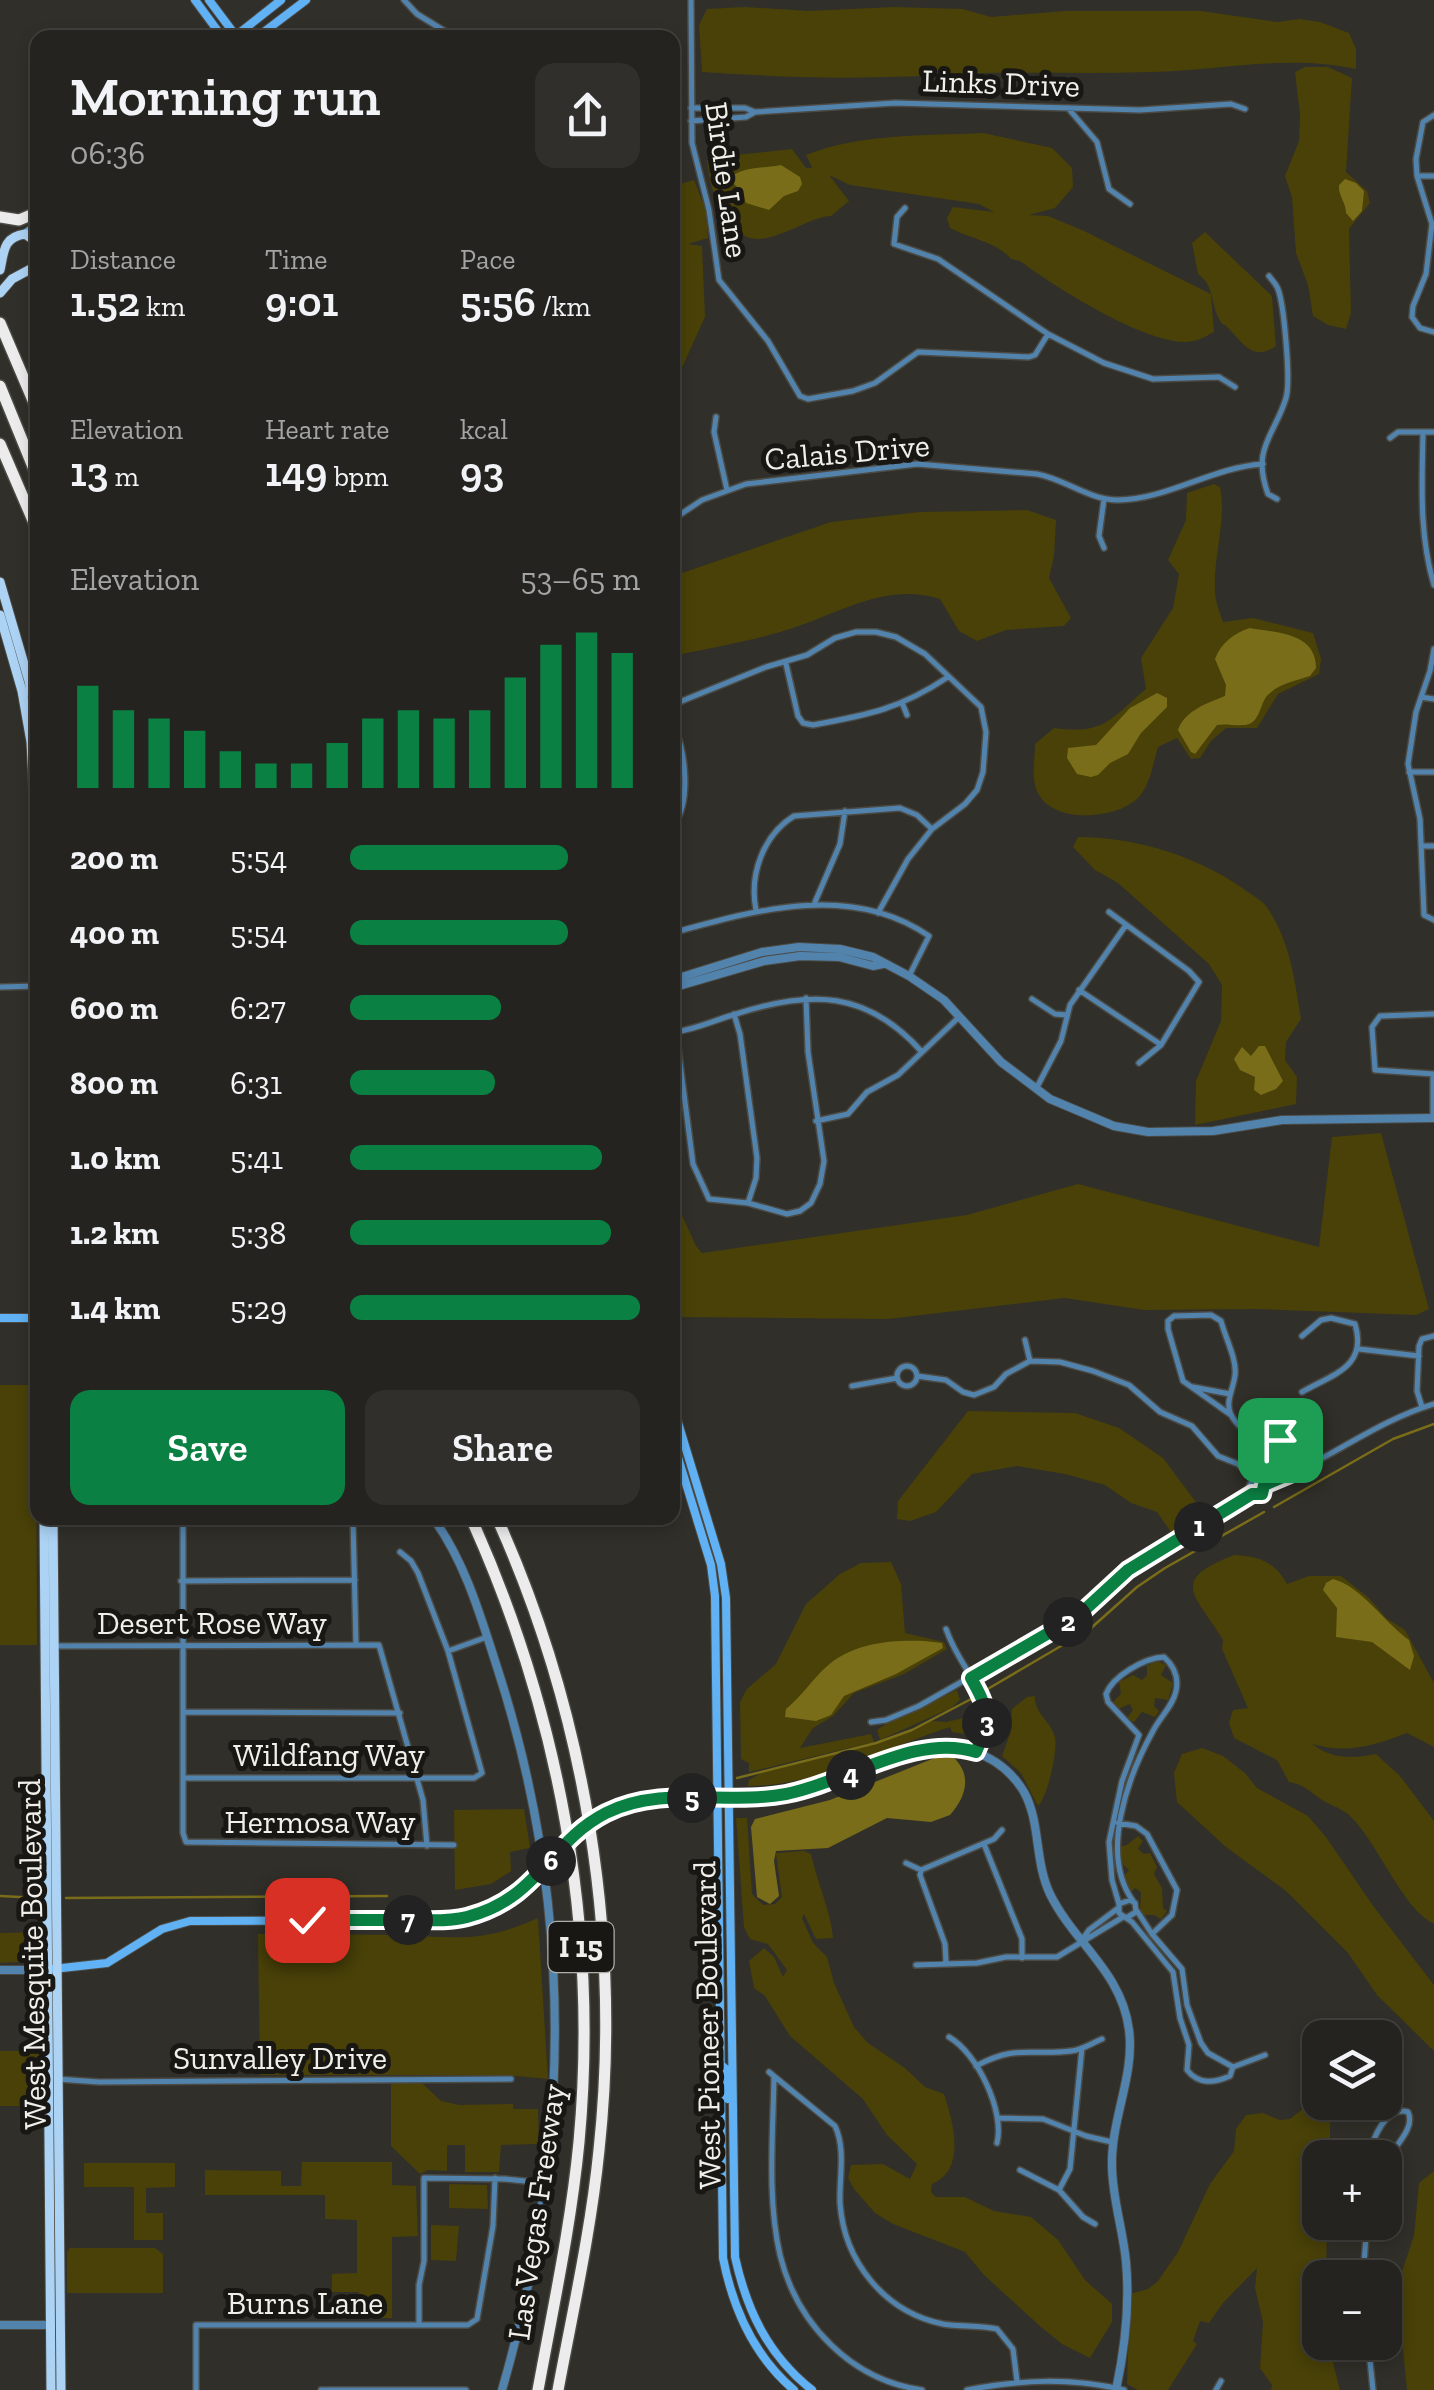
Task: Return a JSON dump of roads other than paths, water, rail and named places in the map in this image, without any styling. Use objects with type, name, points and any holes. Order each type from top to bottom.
[{"type":"highway","points":[[0,219],[19,220],[30,215]]},
{"type":"highway","points":[[0,219],[23,234]]},
{"type":"highway","points":[[0,322],[30,393]]},
{"type":"highway","points":[[0,386],[30,459]]},
{"type":"highway","points":[[0,444],[30,513]]},
{"type":"highway","name":"Las Vegas Freeway","points":[[474,1525],[512,1616],[549,1738],[564,1806],[580,1938],[584,2010],[579,2140],[538,2390]]},
{"type":"highway","name":"Las Vegas Freeway","points":[[500,1525],[534,1607],[572,1735],[586,1799],[602,1933],[606,2004],[600,2145],[594,2200],[558,2390]]},
{"type":"main road","points":[[195,0],[218,30]]},
{"type":"main road","points":[[208,0],[230,30]]},
{"type":"main road","points":[[244,30],[281,0]]},
{"type":"main road","points":[[267,30],[306,0]]},
{"type":"main road","points":[[0,270],[6,243],[30,229]]},
{"type":"main road","points":[[23,234],[30,238]]},
{"type":"main road","points":[[2,255],[10,270],[24,274]]},
{"type":"main road","points":[[0,294],[12,279],[30,270]]},
{"type":"main road","points":[[0,582],[30,686]]},
{"type":"main road","points":[[0,615],[22,691],[30,736]]},
{"type":"main road","points":[[0,1318],[30,1318]]},
{"type":"main road","name":"West Pioneer Boulevard","points":[[680,1428],[721,1564],[726,1598],[734,2257],[743,2293],[758,2328],[775,2354],[812,2390]]},
{"type":"main road","name":"West Pioneer Boulevard","points":[[680,1464],[711,1565],[715,1596],[724,2258],[740,2316],[754,2343],[765,2361],[794,2390]]},
{"type":"main road","name":"West Mesquite Boulevard","points":[[44,1525],[54,2080],[55,2325],[51,2390]]},
{"type":"main road","name":"West Mesquite Boulevard","points":[[49,1646],[53,1525]]},
{"type":"main road","points":[[53,1969],[107,1963],[162,1929],[190,1921],[448,1920],[486,1910],[521,1892],[574,1836],[608,1812],[658,1798],[730,1797]]},
{"type":"main road","points":[[720,2064],[726,2069],[728,2103],[733,2112]]},
{"type":"main road","name":"West Mesquite Boulevard","points":[[55,2325],[61,2390]]},
{"type":"street","points":[[404,0],[417,14],[443,30]]},
{"type":"street","name":"Birdie Lane","points":[[691,0],[692,142],[710,210],[719,280],[768,341],[800,396],[808,400],[853,391],[874,382],[918,352],[1029,357],[1035,355],[1048,334]]},
{"type":"street","name":"Links Drive","points":[[691,108],[755,112],[895,103],[1140,110],[1231,104],[1245,109]]},
{"type":"street","points":[[709,108],[710,120]]},
{"type":"street","points":[[1068,108],[1097,142],[1109,189],[1130,204]]},
{"type":"street","name":"Links Drive","points":[[692,121],[755,112]]},
{"type":"street","points":[[1434,116],[1423,122],[1416,159],[1417,176],[1432,224],[1430,263],[1412,316],[1420,328],[1434,332]]},
{"type":"street","points":[[1417,176],[1434,176]]},
{"type":"street","points":[[905,208],[897,217],[894,244],[938,259],[1082,353],[1129,372],[1166,380],[1219,376],[1234,387]]},
{"type":"street","points":[[1269,276],[1278,289],[1288,387],[1267,434],[1262,464],[1268,494],[1277,499]]},
{"type":"street","points":[[716,417],[714,432],[727,490]]},
{"type":"street","points":[[1390,438],[1398,432],[1434,432]]},
{"type":"street","points":[[1423,432],[1422,519],[1426,558],[1434,585]]},
{"type":"street","name":"Calais Drive","points":[[680,515],[702,500],[746,484],[918,464],[1052,476],[1104,499]]},
{"type":"street","points":[[1104,548],[1099,536],[1104,499],[1138,498],[1237,466],[1262,464]]},
{"type":"street","points":[[1426,558],[1434,558]]},
{"type":"street","points":[[680,702],[766,667],[786,663],[835,638],[876,632],[896,637],[925,654],[981,707],[986,718],[983,772],[977,790],[932,829],[908,858],[878,913]]},
{"type":"street","points":[[1434,649],[1410,743],[1408,772],[1420,819],[1424,915],[1434,920]]},
{"type":"street","points":[[786,663],[803,724],[870,715],[903,704],[948,677]]},
{"type":"street","points":[[1421,696],[1434,699]]},
{"type":"street","points":[[903,704],[907,715]]},
{"type":"street","points":[[680,741],[680,817]]},
{"type":"street","points":[[1408,772],[1434,772]]},
{"type":"street","points":[[756,910],[754,878],[764,850],[778,825],[794,816],[900,808],[917,814],[932,829]]},
{"type":"street","points":[[815,904],[840,844],[845,811]]},
{"type":"street","points":[[1422,846],[1434,846]]},
{"type":"street","points":[[680,931],[756,910],[815,904],[878,913],[929,936],[909,976]]},
{"type":"street","points":[[1109,912],[1189,970],[1198,982],[1161,1045],[1138,1064]]},
{"type":"street","points":[[1036,1089],[1061,1041],[1067,1015],[1080,990],[1126,925]]},
{"type":"street","points":[[680,978],[762,952],[799,947],[840,949],[873,957],[944,1000],[1001,1062],[1036,1089],[1078,1113],[1114,1126],[1148,1132],[1213,1132],[1282,1120],[1433,1118],[1433,1074],[1375,1070],[1372,1064],[1374,1020],[1380,1016],[1434,1014]]},
{"type":"street","points":[[680,986],[764,961],[800,956],[882,964]]},
{"type":"street","points":[[0,987],[30,986]]},
{"type":"street","points":[[1080,990],[1161,1045]]},
{"type":"street","points":[[680,1063],[693,1164],[709,1200],[748,1203],[787,1214],[800,1211],[812,1203],[824,1161],[808,1052],[806,998]]},
{"type":"street","points":[[1032,999],[1055,1014],[1067,1015]]},
{"type":"street","points":[[680,1031],[776,1001],[839,1000],[870,1009],[893,1022],[922,1052]]},
{"type":"street","points":[[734,1014],[757,1158],[748,1203]]},
{"type":"street","points":[[816,1122],[848,1114],[866,1092],[898,1076],[960,1016]]},
{"type":"street","points":[[1231,1415],[1228,1404],[1236,1372],[1221,1321],[1216,1316],[1174,1316],[1168,1320],[1168,1329],[1187,1386],[1231,1415],[1247,1432],[1289,1446],[1302,1469]]},
{"type":"street","points":[[1302,1336],[1321,1320],[1348,1320],[1355,1324],[1360,1349],[1353,1363],[1302,1392]]},
{"type":"street","points":[[1422,1408],[1418,1391],[1419,1356],[1422,1339],[1434,1336]]},
{"type":"street","points":[[1025,1340],[1030,1360]]},
{"type":"street","points":[[1360,1349],[1419,1356]]},
{"type":"street","points":[[917,1376],[946,1380],[974,1395],[994,1388],[1006,1374],[1030,1360],[1060,1362],[1129,1386],[1160,1412],[1192,1426],[1218,1456],[1238,1464],[1264,1485]]},
{"type":"street","points":[[897,1378],[906,1366],[915,1370],[917,1376]]},
{"type":"street","points":[[897,1378],[902,1386],[909,1386],[917,1376]]},
{"type":"street","points":[[852,1386],[897,1378]]},
{"type":"street","points":[[1187,1386],[1230,1394]]},
{"type":"street","points":[[1264,1485],[1391,1421],[1434,1404]]},
{"type":"street","points":[[1252,1494],[1249,1485],[1254,1480]]},
{"type":"street","points":[[871,1722],[919,1706],[1078,1616],[1128,1570],[1252,1494],[1262,1494],[1264,1485]]},
{"type":"street","points":[[183,1525],[183,1778]]},
{"type":"street","points":[[353,1525],[356,1645]]},
{"type":"street","points":[[437,1525],[456,1558],[487,1637],[515,1727],[546,1889],[556,1979],[556,2081],[544,2183],[516,2342],[502,2390]]},
{"type":"street","points":[[400,1552],[418,1572],[448,1651],[487,1637]]},
{"type":"street","points":[[181,1581],[355,1580]]},
{"type":"street","points":[[946,1630],[987,1709],[985,1733],[976,1752]]},
{"type":"street","name":"Desert Rose Way","points":[[49,1646],[379,1645],[400,1713]]},
{"type":"street","name":"Wildfang Way","points":[[183,1778],[474,1778],[483,1768],[448,1651]]},
{"type":"street","points":[[1233,2067],[1230,2076],[1208,2083],[1194,2078],[1187,2070],[1189,2044],[1177,2004],[1173,1972],[1149,1937],[1121,1878],[1116,1822],[1153,1729],[1176,1697],[1178,1680],[1172,1664],[1164,1657],[1153,1658],[1112,1682],[1107,1689],[1108,1702],[1137,1729],[1139,1741],[1122,1782],[1110,1860],[1118,1906],[1124,1918],[1149,1937],[1182,1970],[1186,2005],[1208,2053],[1233,2067],[1265,2055]]},
{"type":"street","points":[[183,1712],[400,1713],[418,1778],[426,1846]]},
{"type":"street","points":[[1137,1729],[1153,1729]]},
{"type":"street","points":[[730,1797],[782,1795],[820,1786],[923,1748],[949,1746],[976,1752],[998,1763],[1023,1790],[1034,1822],[1040,1869],[1060,1911],[1122,1998],[1130,2032],[1113,2142],[1114,2200],[1128,2292],[1119,2389],[1080,2381],[1017,2380],[967,2390]]},
{"type":"street","name":"Hermosa Way","points":[[183,1778],[186,1842],[454,1845]]},
{"type":"street","points":[[1116,1822],[1136,1826],[1147,1834],[1178,1890],[1172,1915],[1149,1937]]},
{"type":"street","points":[[921,1870],[984,1844],[1002,1830]]},
{"type":"street","points":[[984,1844],[1022,1939],[1022,1958]]},
{"type":"street","points":[[906,1862],[921,1870]]},
{"type":"street","points":[[921,1870],[945,1944],[946,1963]]},
{"type":"street","points":[[1083,1940],[1089,1930],[1126,1899],[1132,1901]]},
{"type":"street","points":[[916,1965],[1057,1957],[1134,1915],[1137,1909]]},
{"type":"street","points":[[0,1970],[53,1969]]},
{"type":"street","points":[[950,2037],[961,2044],[976,2066],[999,2118],[998,2143]]},
{"type":"street","points":[[976,2066],[1017,2050],[1072,2051],[1102,2039]]},
{"type":"street","points":[[1059,2190],[1070,2168],[1082,2048]]},
{"type":"street","points":[[922,2390],[891,2383],[846,2359],[812,2325],[788,2278],[780,2256],[774,2207],[771,2074],[835,2126],[840,2137],[840,2204],[845,2236],[858,2264],[875,2286],[888,2299],[922,2318],[997,2329],[1013,2350],[1017,2380]]},
{"type":"street","name":"Sunvalley Drive","points":[[54,2080],[511,2079]]},
{"type":"street","points":[[1374,2140],[1393,2112],[1401,2110],[1408,2112],[1412,2120],[1410,2129],[1399,2140]]},
{"type":"street","points":[[999,2118],[1043,2118],[1113,2142]]},
{"type":"street","points":[[1020,2170],[1059,2190],[1083,2218],[1095,2224]]},
{"type":"street","points":[[419,2325],[424,2178],[544,2183]]},
{"type":"street","name":"Burns Lane","points":[[196,2390],[196,2326],[468,2325],[477,2320],[493,2226],[494,2178]]},
{"type":"street","points":[[0,2325],[55,2325]]},
{"type":"street","points":[[1370,2360],[1373,2390]]},
{"type":"street","points":[[1216,2390],[1221,2380]]},
{"type":"street","points":[[321,2390],[466,2390]]},
{"type":"waterway","points":[[1274,1507],[1393,1439],[1434,1424]]},
{"type":"waterway","points":[[986,1690],[1090,1629],[1165,1568],[1264,1512]]},
{"type":"waterway","points":[[737,1778],[876,1743],[912,1730],[973,1698]]},
{"type":"waterway","points":[[0,1896],[40,1898]]},
{"type":"waterway","points":[[66,1898],[387,1896]]}]
